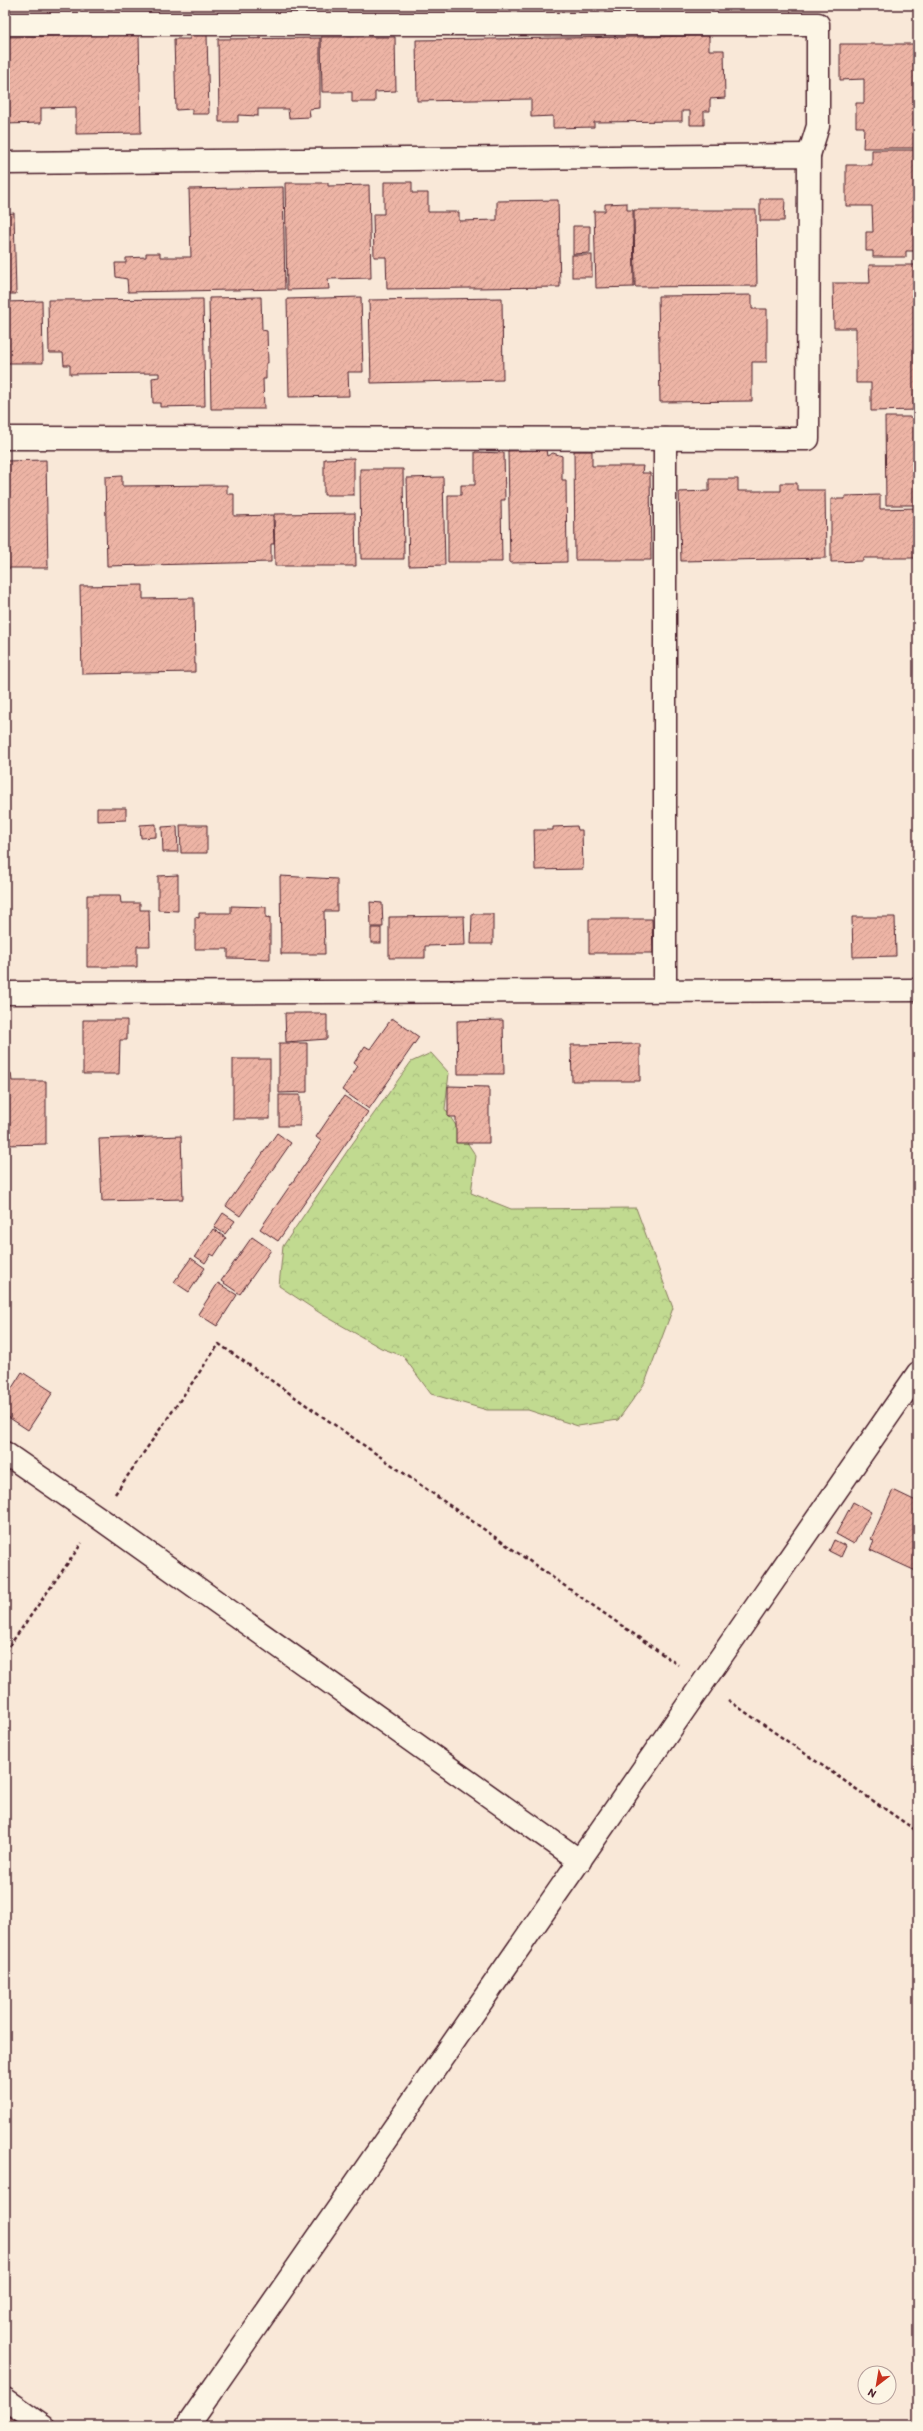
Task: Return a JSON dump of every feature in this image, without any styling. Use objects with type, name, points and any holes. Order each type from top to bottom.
[{"type":"street","points":[[5,24],[818,24],[818,126],[810,155],[808,439],[5,438]]},
{"type":"street","points":[[5,163],[810,155]]},
{"type":"street","points":[[665,439],[665,990]]},
{"type":"street","points":[[5,993],[918,990]]},
{"type":"street","points":[[187,2426],[918,1373]]},
{"type":"street","points":[[5,1453],[99,1518],[580,1861]]},
{"type":"street","points":[[5,2399],[44,2426]]},
{"type":"path","points":[[5,1652],[219,1344],[918,1832]]},
{"type":"green space","points":[[431,1053],[449,1073],[445,1109],[476,1156],[471,1193],[511,1209],[636,1208],[673,1308],[645,1383],[618,1420],[578,1426],[528,1410],[487,1410],[431,1394],[403,1356],[381,1348],[320,1313],[279,1286],[283,1246],[350,1147],[411,1062]]},
{"type":"building","points":[[139,35],[141,133],[76,134],[76,107],[41,108],[41,123],[5,124],[5,37]]},
{"type":"building","points":[[190,35],[207,35],[209,114],[192,114],[192,109],[176,110],[174,39],[190,39]]},
{"type":"building","points":[[709,36],[709,50],[724,50],[725,98],[710,99],[710,111],[704,111],[704,125],[690,125],[690,111],[682,111],[682,121],[594,122],[594,127],[553,128],[553,116],[531,117],[531,99],[417,101],[416,40]]},
{"type":"building","points":[[321,37],[395,37],[396,91],[375,92],[375,102],[352,102],[352,92],[322,92]]},
{"type":"building","points":[[320,38],[320,108],[309,109],[310,117],[289,118],[288,109],[258,109],[258,116],[238,115],[238,122],[219,122],[218,39]]},
{"type":"building","points":[[840,44],[918,44],[918,148],[863,148],[864,127],[856,127],[856,103],[864,103],[864,79],[840,80]]},
{"type":"building","points":[[872,150],[918,150],[918,251],[906,251],[906,257],[873,257],[873,251],[866,251],[866,232],[873,232],[872,206],[846,206],[846,165],[872,165]]},
{"type":"building","points":[[384,182],[412,182],[412,193],[428,193],[428,212],[459,212],[459,221],[497,220],[497,201],[558,200],[560,287],[387,289],[386,257],[374,257],[373,214],[384,214]]},
{"type":"building","points":[[285,183],[328,183],[328,186],[369,185],[371,278],[328,279],[329,289],[287,290]]},
{"type":"building","points":[[283,187],[285,289],[128,292],[127,279],[116,277],[115,263],[126,263],[126,258],[146,257],[146,253],[160,253],[160,257],[191,257],[189,189]]},
{"type":"building","points":[[760,199],[785,199],[784,221],[760,221]]},
{"type":"building","points":[[627,203],[627,210],[633,210],[634,287],[596,288],[594,211],[605,211],[605,204]]},
{"type":"building","points":[[634,210],[756,210],[757,286],[635,287]]},
{"type":"building","points":[[14,213],[16,294],[5,294],[5,214]]},
{"type":"building","points":[[573,226],[590,226],[590,253],[573,254]]},
{"type":"building","points":[[572,255],[592,255],[592,277],[572,277]]},
{"type":"building","points":[[869,265],[918,265],[918,410],[871,411],[871,383],[856,383],[856,328],[834,328],[833,283],[870,283]]},
{"type":"building","points":[[752,295],[752,309],[767,309],[767,362],[752,362],[752,401],[660,402],[658,296]]},
{"type":"building","points":[[261,297],[262,330],[267,331],[268,363],[266,363],[266,379],[263,379],[264,409],[211,409],[209,298]]},
{"type":"building","points":[[361,297],[363,372],[348,372],[349,396],[289,397],[287,299]]},
{"type":"building","points":[[502,298],[503,380],[371,383],[369,300]]},
{"type":"building","points":[[203,299],[205,406],[160,407],[160,403],[153,403],[152,378],[159,377],[159,373],[70,374],[70,365],[64,365],[63,353],[49,353],[48,300]]},
{"type":"building","points":[[42,301],[43,363],[8,363],[9,410],[5,410],[5,302]]},
{"type":"building","points":[[885,417],[918,417],[918,505],[886,505]]},
{"type":"building","points":[[546,450],[547,456],[553,453],[562,456],[562,480],[566,480],[567,562],[510,563],[508,451]]},
{"type":"building","points":[[574,451],[592,451],[592,466],[643,466],[642,473],[650,473],[651,560],[575,560]]},
{"type":"building","points":[[475,452],[504,453],[505,500],[501,500],[502,562],[448,562],[448,495],[461,495],[461,485],[475,485]]},
{"type":"building","points":[[354,458],[354,495],[324,495],[324,459]]},
{"type":"building","points":[[46,460],[48,568],[5,568],[5,461]]},
{"type":"building","points":[[360,469],[403,469],[404,559],[361,559]]},
{"type":"building","points":[[122,476],[122,486],[227,485],[227,494],[234,494],[234,516],[273,515],[274,544],[271,544],[271,562],[107,566],[105,477]]},
{"type":"building","points":[[443,477],[445,565],[409,566],[407,478]]},
{"type":"building","points":[[709,479],[738,479],[738,491],[781,491],[781,483],[797,483],[797,490],[825,490],[826,558],[681,561],[679,492],[709,491]]},
{"type":"building","points":[[880,495],[880,509],[918,508],[918,558],[863,558],[863,561],[831,562],[831,499],[845,499],[845,496]]},
{"type":"building","points":[[355,513],[356,566],[275,566],[274,514]]},
{"type":"building","points":[[143,585],[143,599],[194,598],[195,672],[82,674],[80,586]]},
{"type":"building","points":[[97,808],[126,808],[126,820],[97,821]]},
{"type":"building","points":[[156,824],[156,837],[141,838],[140,825]]},
{"type":"building","points":[[180,825],[207,825],[207,853],[181,853]]},
{"type":"building","points":[[177,826],[178,852],[163,852],[162,827]]},
{"type":"building","points":[[577,826],[578,830],[582,830],[583,869],[535,870],[534,830],[553,830],[553,827]]},
{"type":"building","points":[[178,875],[178,911],[158,910],[158,876]]},
{"type":"building","points":[[280,876],[337,879],[337,911],[324,911],[325,954],[281,954]]},
{"type":"building","points":[[87,895],[120,895],[121,903],[140,903],[140,910],[149,910],[150,946],[137,946],[137,967],[87,967]]},
{"type":"building","points":[[370,902],[382,903],[383,927],[371,927]]},
{"type":"building","points":[[231,906],[266,907],[266,918],[270,917],[270,959],[228,958],[228,949],[195,949],[195,917],[199,918],[199,913],[231,913]]},
{"type":"building","points":[[472,914],[493,914],[493,944],[471,944]]},
{"type":"building","points":[[464,916],[465,945],[425,946],[425,958],[389,958],[389,917]]},
{"type":"building","points":[[852,917],[895,917],[896,956],[853,957]]},
{"type":"building","points":[[589,919],[652,919],[653,953],[589,953]]},
{"type":"building","points":[[371,928],[381,928],[381,943],[371,943]]},
{"type":"building","points":[[285,1013],[320,1013],[321,1015],[327,1015],[327,1039],[286,1042]]},
{"type":"building","points":[[392,1018],[419,1037],[369,1109],[342,1090],[358,1066],[354,1063],[365,1046],[370,1049]]},
{"type":"building","points":[[83,1020],[127,1020],[127,1040],[120,1040],[119,1074],[83,1074]]},
{"type":"building","points":[[503,1020],[504,1074],[458,1074],[457,1021]]},
{"type":"building","points":[[279,1043],[307,1043],[307,1092],[279,1093]]},
{"type":"building","points":[[640,1044],[640,1081],[572,1081],[571,1045]]},
{"type":"building","points":[[233,1059],[270,1059],[270,1119],[233,1119]]},
{"type":"building","points":[[5,1073],[11,1073],[12,1081],[46,1081],[46,1144],[5,1145]]},
{"type":"building","points":[[448,1086],[489,1087],[489,1143],[456,1143],[456,1117],[448,1117]]},
{"type":"building","points":[[279,1095],[300,1095],[300,1126],[279,1126]]},
{"type":"building","points":[[344,1096],[368,1112],[278,1241],[260,1229],[321,1141],[316,1137]]},
{"type":"building","points":[[277,1133],[291,1143],[240,1216],[226,1206]]},
{"type":"building","points":[[181,1136],[183,1199],[102,1201],[99,1139]]},
{"type":"building","points":[[223,1213],[235,1221],[225,1234],[214,1227]]},
{"type":"building","points":[[213,1229],[226,1238],[214,1256],[211,1254],[205,1263],[195,1256]]},
{"type":"building","points":[[252,1237],[271,1250],[240,1294],[221,1281]]},
{"type":"building","points":[[191,1258],[205,1268],[189,1292],[174,1282]]},
{"type":"building","points":[[218,1283],[237,1295],[217,1326],[198,1314]]},
{"type":"building","points":[[22,1372],[53,1392],[28,1430],[5,1415],[5,1399]]},
{"type":"building","points":[[893,1490],[916,1501],[918,1497],[918,1572],[870,1550],[874,1540],[871,1539]]},
{"type":"building","points":[[853,1502],[871,1512],[854,1544],[836,1534]]},
{"type":"building","points":[[834,1540],[846,1546],[841,1557],[829,1551]]},
{"type":"building","points":[[5,2414],[22,2426],[5,2426]]}]
